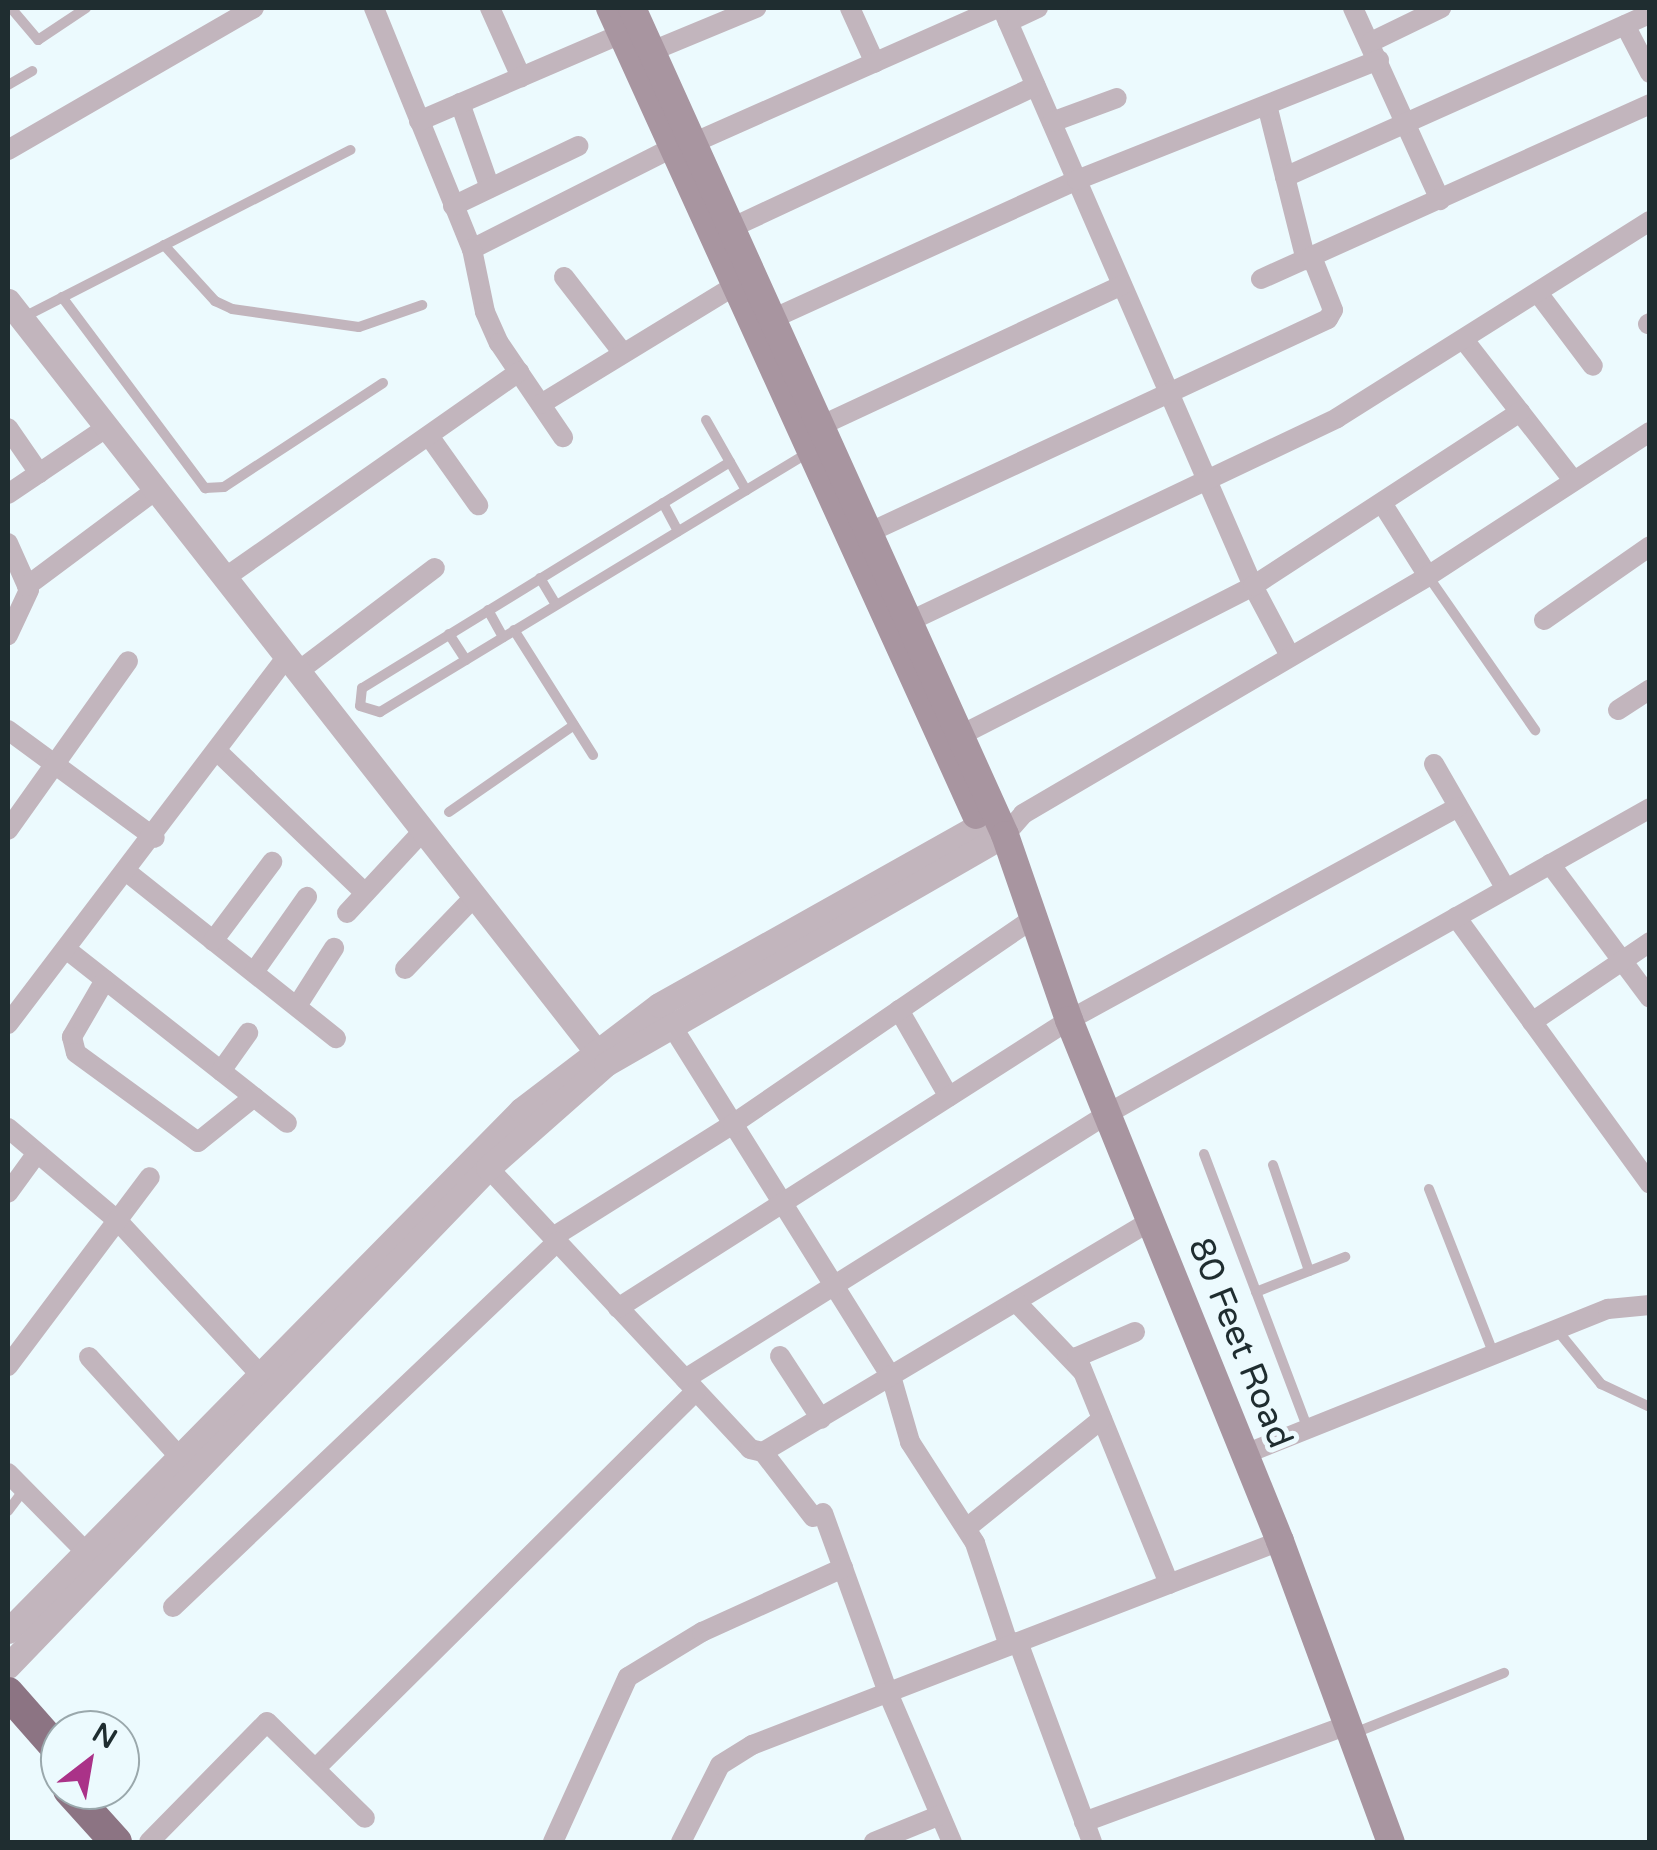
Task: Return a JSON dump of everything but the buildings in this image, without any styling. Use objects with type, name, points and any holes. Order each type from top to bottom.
[{"type":"highway","points":[[8,1694],[40,1730]]},
{"type":"highway","points":[[8,1722],[40,1758]]},
{"type":"highway","points":[[86,1810],[116,1842]]},
{"type":"highway","points":[[112,1810],[141,1842]]},
{"type":"main road","points":[[631,25],[682,146],[734,287],[807,453],[999,827]]},
{"type":"main road","points":[[682,146],[731,228],[999,827]]},
{"type":"main road","name":"80 Feet Road","points":[[999,827],[1069,1020],[1280,1542],[1390,1842]]},
{"type":"street","points":[[8,150],[254,8]]},
{"type":"street","points":[[374,8],[472,249],[486,312],[519,372],[563,437]]},
{"type":"street","points":[[490,8],[521,77]]},
{"type":"street","points":[[419,121],[631,25],[756,8]]},
{"type":"street","points":[[850,8],[874,63]]},
{"type":"street","points":[[472,249],[682,146],[874,63],[1003,12],[1038,8]]},
{"type":"street","points":[[1353,8],[1440,200]]},
{"type":"street","points":[[772,319],[1077,180],[1267,104],[1375,51],[1441,8]]},
{"type":"street","points":[[1003,12],[1252,586],[1290,656]]},
{"type":"street","points":[[1285,177],[1650,14]]},
{"type":"street","points":[[1625,25],[1650,73]]},
{"type":"street","points":[[731,228],[1036,86]]},
{"type":"street","points":[[1052,122],[1117,98]]},
{"type":"street","points":[[460,103],[490,188]]},
{"type":"street","points":[[868,534],[1328,319],[1333,310],[1309,258],[1267,104]]},
{"type":"street","points":[[1261,279],[1650,104]]},
{"type":"street","points":[[453,206],[578,146]]},
{"type":"street","points":[[908,622],[1208,483],[1336,418],[1650,222]]},
{"type":"street","points":[[564,277],[623,353]]},
{"type":"street","points":[[820,426],[1122,285]]},
{"type":"street","points":[[541,404],[734,287]]},
{"type":"street","points":[[1538,293],[1593,366]]},
{"type":"street","points":[[12,315],[226,577],[600,1057]]},
{"type":"street","points":[[1464,340],[1573,480]]},
{"type":"street","points":[[226,577],[519,372]]},
{"type":"street","points":[[961,735],[1252,586],[1520,412]]},
{"type":"street","points":[[8,428],[39,473]]},
{"type":"street","points":[[8,494],[106,428]]},
{"type":"street","points":[[8,1666],[187,1464],[482,1161],[600,1057],[665,1015],[999,827],[1428,576],[1650,432]]},
{"type":"street","points":[[429,436],[478,505]]},
{"type":"street","points":[[27,586],[156,490]]},
{"type":"street","points":[[1382,503],[1428,576]]},
{"type":"street","points":[[8,544],[27,586],[29,600],[8,635]]},
{"type":"street","points":[[1544,620],[1646,556]]},
{"type":"street","points":[[8,1024],[216,752],[293,663],[435,568]]},
{"type":"street","points":[[8,830],[128,661]]},
{"type":"street","points":[[1618,710],[1650,689]]},
{"type":"street","points":[[8,730],[154,838]]},
{"type":"street","points":[[216,752],[366,894]]},
{"type":"street","points":[[1434,764],[1506,889]]},
{"type":"street","points":[[618,1308],[1069,1020],[1458,808]]},
{"type":"street","points":[[316,1768],[691,1385],[1107,1114],[1650,808]]},
{"type":"street","points":[[347,913],[422,832]]},
{"type":"street","points":[[213,940],[272,862]]},
{"type":"street","points":[[1550,864],[1650,998]]},
{"type":"street","points":[[127,872],[336,1038]]},
{"type":"street","points":[[254,972],[307,897]]},
{"type":"street","points":[[406,969],[474,897]]},
{"type":"street","points":[[1456,917],[1650,1184]]},
{"type":"street","points":[[173,1607],[555,1239],[733,1124],[1032,919]]},
{"type":"street","points":[[1532,1022],[1650,942]]},
{"type":"street","points":[[296,1006],[334,948]]},
{"type":"street","points":[[66,949],[286,1123]]},
{"type":"street","points":[[106,980],[72,1037],[76,1053],[198,1142],[254,1097]]},
{"type":"street","points":[[899,1010],[949,1097]]},
{"type":"street","points":[[665,1015],[891,1376],[910,1442],[968,1527],[1092,1842]]},
{"type":"street","points":[[221,1071],[248,1033]]},
{"type":"street","points":[[8,1128],[117,1220],[268,1382]]},
{"type":"street","points":[[8,1193],[38,1152]]},
{"type":"street","points":[[482,1161],[750,1449],[763,1452],[818,1515],[843,1568],[888,1692],[952,1842]]},
{"type":"street","points":[[8,1366],[150,1177]]},
{"type":"street","points":[[763,1452],[1150,1221]]},
{"type":"street","points":[[1016,1302],[1082,1371]]},
{"type":"street","points":[[1245,1454],[1608,1308],[1650,1304]]},
{"type":"street","points":[[1135,1332],[1083,1349],[1077,1357],[1168,1584]]},
{"type":"street","points":[[780,1356],[822,1419]]},
{"type":"street","points":[[89,1357],[187,1464]]},
{"type":"street","points":[[968,1527],[1102,1418]]},
{"type":"street","points":[[8,1631],[87,1553],[187,1464]]},
{"type":"street","points":[[8,1473],[87,1553]]},
{"type":"street","points":[[681,1842],[720,1766],[752,1745],[1280,1542]]},
{"type":"street","points":[[553,1842],[628,1677],[702,1632],[843,1568]]},
{"type":"street","points":[[150,1842],[262,1724],[276,1726],[365,1818]]},
{"type":"street","points":[[1084,1822],[1349,1730]]},
{"type":"street","points":[[874,1842],[940,1816]]},
{"type":"lane","points":[[11,8],[38,40],[86,8]]},
{"type":"lane","points":[[8,85],[32,71]]},
{"type":"lane","points":[[12,315],[62,297],[352,150]]},
{"type":"lane","points":[[164,245],[215,301],[232,309],[358,327],[422,305]]},
{"type":"lane","points":[[62,297],[205,488],[224,487],[383,384]]},
{"type":"lane","points":[[706,420],[746,490]]},
{"type":"lane","points":[[344,729],[466,660],[807,453]]},
{"type":"lane","points":[[368,713],[360,706],[362,688],[730,462]]},
{"type":"lane","points":[[662,504],[678,531]]},
{"type":"lane","points":[[1428,576],[1534,730]]},
{"type":"lane","points":[[540,578],[556,605]]},
{"type":"lane","points":[[488,610],[593,755]]},
{"type":"lane","points":[[449,634],[466,660]]},
{"type":"lane","points":[[450,812],[574,724]]},
{"type":"lane","points":[[1204,1154],[1308,1430]]},
{"type":"lane","points":[[1273,1165],[1310,1271]]},
{"type":"lane","points":[[1429,1189],[1494,1354]]},
{"type":"lane","points":[[1256,1292],[1345,1257]]},
{"type":"lane","points":[[1556,1330],[1600,1384],[1650,1407]]},
{"type":"lane","points":[[8,1511],[24,1490]]},
{"type":"lane","points":[[1349,1730],[1504,1673]]}]
